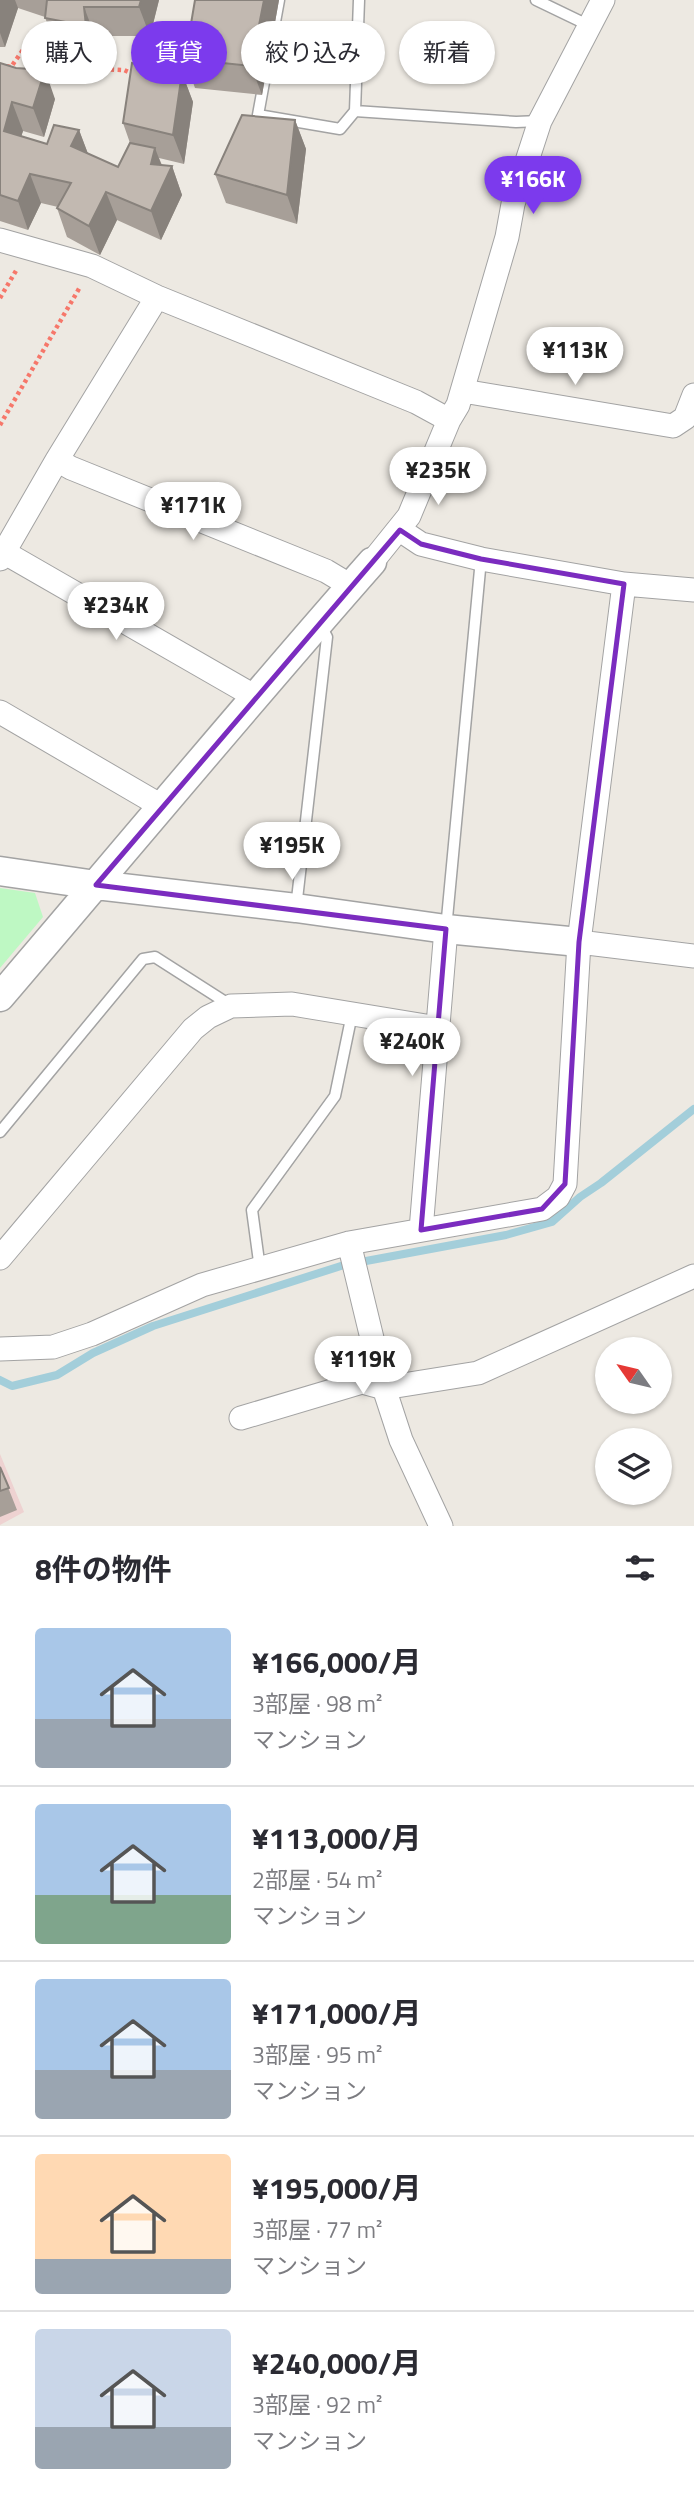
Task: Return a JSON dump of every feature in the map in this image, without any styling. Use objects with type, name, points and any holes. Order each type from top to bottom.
[{"type":"street","points":[[0,997],[163,807],[254,695],[320,624],[400,530],[416,504],[463,391],[507,237],[513,204],[540,121],[603,0]]},
{"type":"street","points":[[0,240],[92,266],[158,297],[415,402],[449,420]]},
{"type":"street","points":[[158,297],[1,554],[254,695]]},
{"type":"street","points":[[463,391],[673,426],[685,418],[694,395]]},
{"type":"street","points":[[57,460],[96,479],[326,571],[351,586]]},
{"type":"street","points":[[400,530],[421,544],[481,559],[624,584],[694,590]]},
{"type":"street","points":[[0,1349],[53,1347],[92,1334],[202,1285],[349,1243],[542,1209],[558,1197],[565,1184],[579,942],[624,584]]},
{"type":"street","points":[[0,712],[163,807]]},
{"type":"street","points":[[0,871],[446,929],[694,956]]},
{"type":"street","points":[[421,1230],[446,929]]},
{"type":"street","points":[[0,1258],[193,1029],[208,1017],[231,1006],[292,1004],[438,1028]]},
{"type":"street","points":[[349,1243],[384,1388],[401,1440],[441,1526]]},
{"type":"street","points":[[241,1418],[362,1382],[384,1388],[478,1373],[694,1276]]},
{"type":"lane","points":[[279,0],[258,115],[340,129],[355,111],[359,0]]},
{"type":"lane","points":[[536,0],[590,26]]},
{"type":"lane","points":[[355,111],[540,121]]},
{"type":"lane","points":[[446,929],[481,559]]},
{"type":"lane","points":[[296,908],[327,636],[320,624]]},
{"type":"lane","points":[[0,1132],[143,959],[155,957],[231,1006]]},
{"type":"lane","points":[[260,1269],[252,1210],[335,1096],[352,1014]]},
{"type":"path","points":[[0,65],[11,67],[33,34],[42,67],[124,70],[131,73]]},
{"type":"path","points":[[0,298],[29,248]]},
{"type":"path","points":[[0,425],[92,266]]},
{"type":"highlighted area","points":[[400,530],[421,544],[481,559],[624,584],[579,942],[565,1184],[542,1209],[421,1230],[446,929],[96,885]]},
{"type":"shaded area","points":[[0,1454],[24,1512],[0,1525]]},
{"type":"green space","points":[[0,888],[35,893],[43,917],[0,968]]},
{"type":"building","points":[[47,0],[141,0],[139,7],[84,7],[85,21],[45,18]]},
{"type":"building","points":[[195,0],[264,0],[260,21],[241,21],[241,65],[227,63],[227,21],[191,21]]},
{"type":"building","points":[[0,63],[21,68],[21,84],[41,84],[33,108],[12,102],[4,131],[47,144],[54,125],[79,130],[71,146],[118,167],[130,143],[155,148],[151,164],[172,166],[151,211],[106,192],[89,226],[57,208],[71,183],[30,174],[18,201],[0,195]]},
{"type":"building","points":[[131,70],[131,84],[180,84],[173,135],[123,123]]},
{"type":"building","points":[[242,115],[295,120],[287,195],[215,174]]},
{"type":"building","points":[[0,1467],[9,1488],[0,1491]]},
{"type":"waterway","points":[[366,1261],[506,1235],[552,1222],[580,1197],[694,1109]]},
{"type":"waterway","points":[[0,1380],[12,1386],[57,1375],[93,1353],[153,1326],[344,1265]]}]
